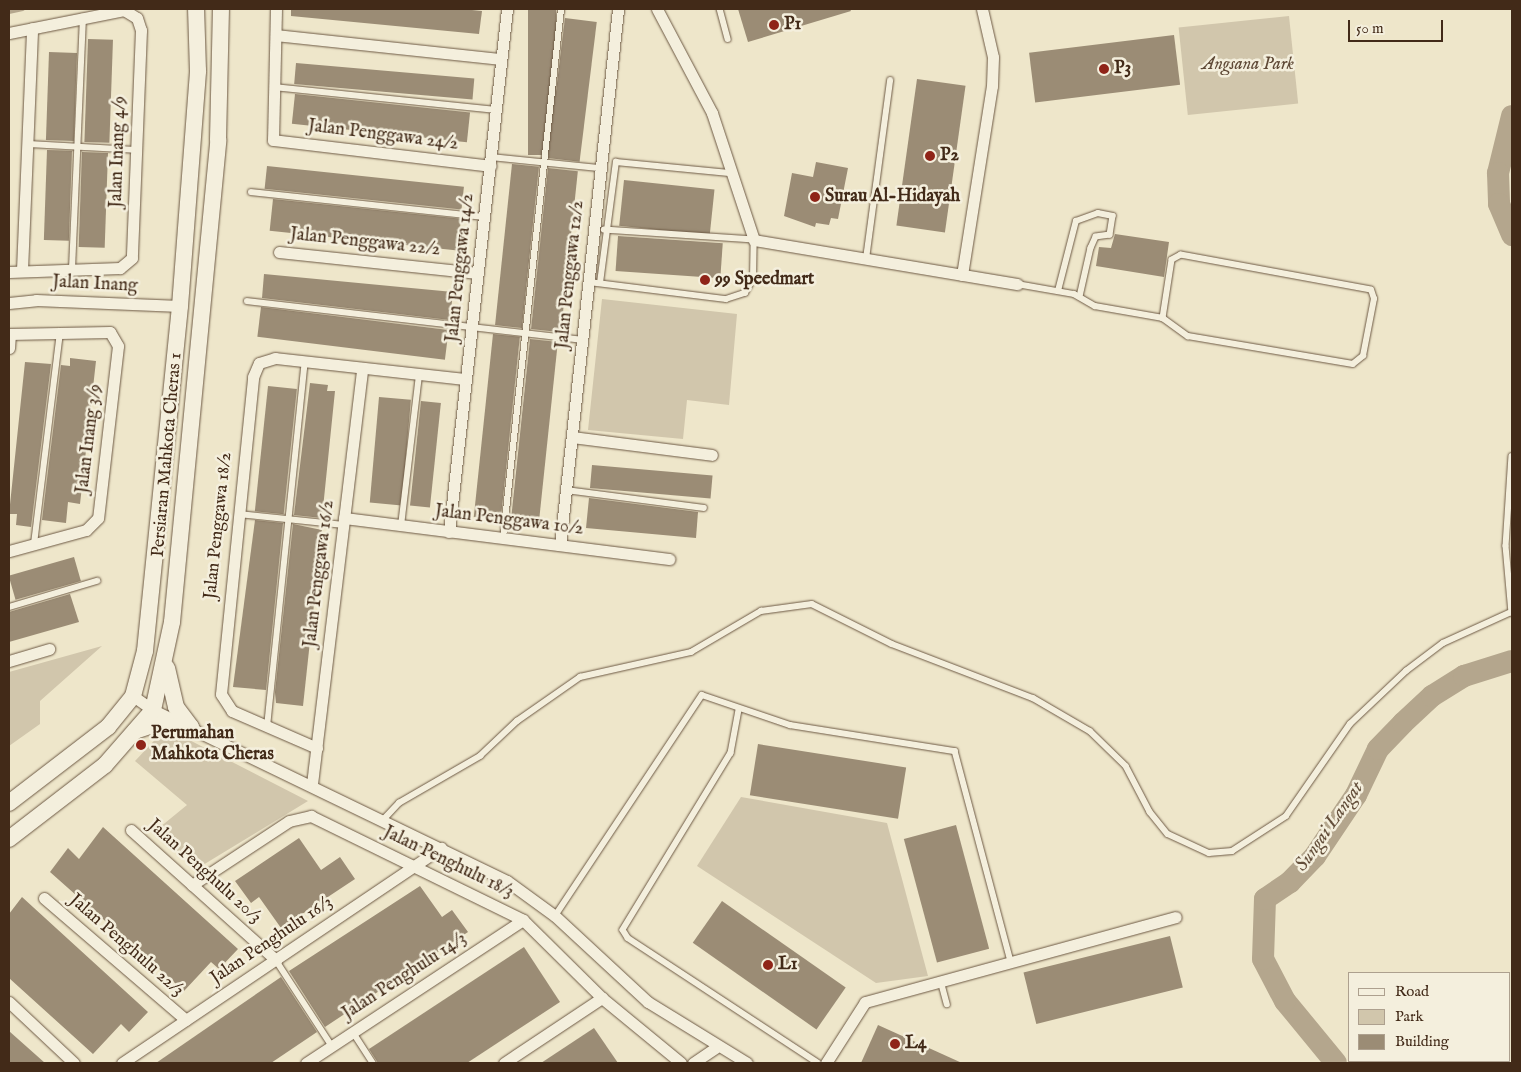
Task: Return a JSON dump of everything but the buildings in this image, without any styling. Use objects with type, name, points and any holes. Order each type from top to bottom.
[{"type":"main road","name":"Persiaran Mahkota Cheras 1","points":[[9,803],[108,727],[133,696],[145,651],[180,306],[198,71],[196,9]]},
{"type":"main road","name":"Persiaran Mahkota Cheras 1","points":[[9,839],[105,765],[153,710],[166,657],[218,140],[221,9]]},
{"type":"main road","points":[[166,657],[170,691],[191,727]]},
{"type":"main road","points":[[135,731],[152,725],[191,727]]},
{"type":"street","points":[[274,86],[276,9]]},
{"type":"street","name":"Jalan Penggawa 14/2","points":[[449,532],[507,9]]},
{"type":"street","name":"Jalan Penggawa 12/2","points":[[560,545],[582,340],[594,282],[600,168],[618,9]]},
{"type":"street","points":[[656,9],[676,38],[712,113],[754,240],[1017,284]]},
{"type":"street","points":[[962,275],[992,86],[994,57],[982,9]]},
{"type":"street","name":"Jalan Inang 4/9","points":[[72,269],[120,268],[132,258],[137,150],[141,30],[136,18],[124,10],[83,16]]},
{"type":"street","points":[[9,33],[83,16]]},
{"type":"street","points":[[22,270],[32,28]]},
{"type":"street","points":[[276,35],[502,59]]},
{"type":"street","name":"Jalan Penggawa 24/2","points":[[274,86],[273,140],[490,162]]},
{"type":"street","name":"Jalan Penggawa 22/2","points":[[279,252],[478,273]]},
{"type":"street","points":[[9,272],[72,269]]},
{"type":"street","name":"Jalan Inang","points":[[9,303],[36,300],[180,306]]},
{"type":"street","points":[[9,348],[10,334],[60,330]]},
{"type":"street","name":"Jalan Inang 3/9","points":[[34,544],[86,530],[98,518],[118,346],[110,332],[60,330]]},
{"type":"street","name":"Jalan Penggawa 18/2","points":[[267,727],[232,710],[221,694],[237,514],[253,377],[260,363],[275,358],[305,362]]},
{"type":"street","points":[[305,362],[466,379]]},
{"type":"street","name":"Jalan Penggawa 16/2","points":[[312,784],[362,368]]},
{"type":"street","points":[[572,437],[712,455]]},
{"type":"street","name":"Jalan Penggawa 10/2","points":[[344,521],[401,526],[669,559]]},
{"type":"street","points":[[9,550],[34,544]]},
{"type":"street","points":[[9,661],[49,649]]},
{"type":"street","points":[[133,696],[153,710],[312,784],[507,881],[555,916],[648,1002],[715,1048],[747,1063]]},
{"type":"street","points":[[267,727],[316,748]]},
{"type":"street","name":"Jalan Penghulu 18/3","points":[[192,885],[289,822],[311,816],[523,920],[602,998],[660,1049],[681,1063]]},
{"type":"street","name":"Jalan Penghulu 20/3","points":[[131,830],[276,960]]},
{"type":"street","name":"Jalan Penghulu 16/3","points":[[122,1063],[441,848]]},
{"type":"street","name":"Jalan Penghulu 22/3","points":[[44,898],[186,1020]]},
{"type":"street","points":[[826,1063],[865,1002],[1176,917]]},
{"type":"street","name":"Jalan Penghulu 14/3","points":[[306,1063],[523,920]]},
{"type":"street","points":[[504,1063],[602,998]]},
{"type":"street","points":[[9,1002],[74,1063]]},
{"type":"street","points":[[693,1063],[715,1048]]},
{"type":"lane","points":[[503,538],[561,9]]},
{"type":"lane","points":[[720,9],[728,39]]},
{"type":"lane","points":[[72,269],[79,147],[83,16]]},
{"type":"lane","points":[[866,259],[890,80]]},
{"type":"lane","points":[[274,86],[496,110]]},
{"type":"lane","points":[[27,144],[137,150]]},
{"type":"lane","points":[[490,162],[544,162],[600,168]]},
{"type":"lane","points":[[604,230],[754,240],[751,286],[746,293],[726,299],[594,282],[616,162],[731,173]]},
{"type":"lane","points":[[251,192],[484,217]]},
{"type":"lane","points":[[1058,291],[1076,221],[1098,213],[1113,216],[1110,235],[1096,237],[1091,248],[1080,297]]},
{"type":"lane","points":[[1017,284],[1080,297],[1096,306],[1162,318],[1188,336],[1353,364],[1363,356],[1374,299],[1371,290],[1181,255],[1172,260],[1162,318]]},
{"type":"lane","points":[[247,301],[526,336],[582,340]]},
{"type":"lane","points":[[34,544],[60,330]]},
{"type":"lane","points":[[267,727],[305,362]]},
{"type":"lane","points":[[401,526],[419,374]]},
{"type":"lane","points":[[384,820],[399,803],[480,756],[517,721],[580,677],[691,652],[761,611],[781,605],[812,604],[892,644],[1033,698],[1090,731],[1126,766],[1150,812],[1168,834],[1209,854],[1232,851],[1286,816],[1350,724],[1406,671],[1443,643],[1512,612],[1506,546],[1512,456]]},
{"type":"lane","points":[[566,490],[704,508]]},
{"type":"lane","points":[[237,514],[289,521],[344,521]]},
{"type":"lane","points":[[9,607],[97,582]]},
{"type":"lane","points":[[555,916],[695,700],[702,695],[739,710],[790,725],[956,751],[1011,962]]},
{"type":"lane","points":[[739,710],[731,754],[623,930],[628,938],[818,1063]]},
{"type":"lane","points":[[276,960],[332,1046]]},
{"type":"lane","points":[[941,981],[947,1004]]},
{"type":"lane","points":[[352,1032],[373,1063]]},
{"type":"green space","name":"Angsana Park","points":[[1289,16],[1298,104],[1188,115],[1179,28]]},
{"type":"green space","points":[[602,299],[737,314],[729,405],[687,400],[683,439],[588,430]]},
{"type":"green space","points":[[102,646],[40,701],[40,724],[9,746],[9,672]]},
{"type":"green space","points":[[166,728],[308,801],[198,868],[154,832],[187,805],[135,761]]},
{"type":"green space","points":[[741,797],[887,823],[928,976],[876,983],[697,866]]},
{"type":"waterway","points":[[9,12],[23,9]]},
{"type":"waterway","name":"Sungai Langat","points":[[1512,116],[1498,173],[1499,204],[1512,235]]},
{"type":"waterway","name":"Sungai Langat","points":[[1336,1063],[1285,1001],[1263,959],[1265,899],[1290,882],[1315,856],[1356,795],[1378,749],[1403,723],[1432,696],[1464,676],[1512,661]]},
{"type":"place","name":"P1","points":[[774,25]]},
{"type":"place","name":"P3","points":[[1104,69]]},
{"type":"place","name":"P2","points":[[930,156]]},
{"type":"place","name":"Surau Al-Hidayah","points":[[815,197]]},
{"type":"place","name":"99 Speedmart","points":[[705,280]]},
{"type":"place","name":"Perumahan Mahkota Cheras","points":[[141,745]]},
{"type":"place","name":"L1","points":[[768,965]]},
{"type":"place","name":"L4","points":[[895,1044]]}]
